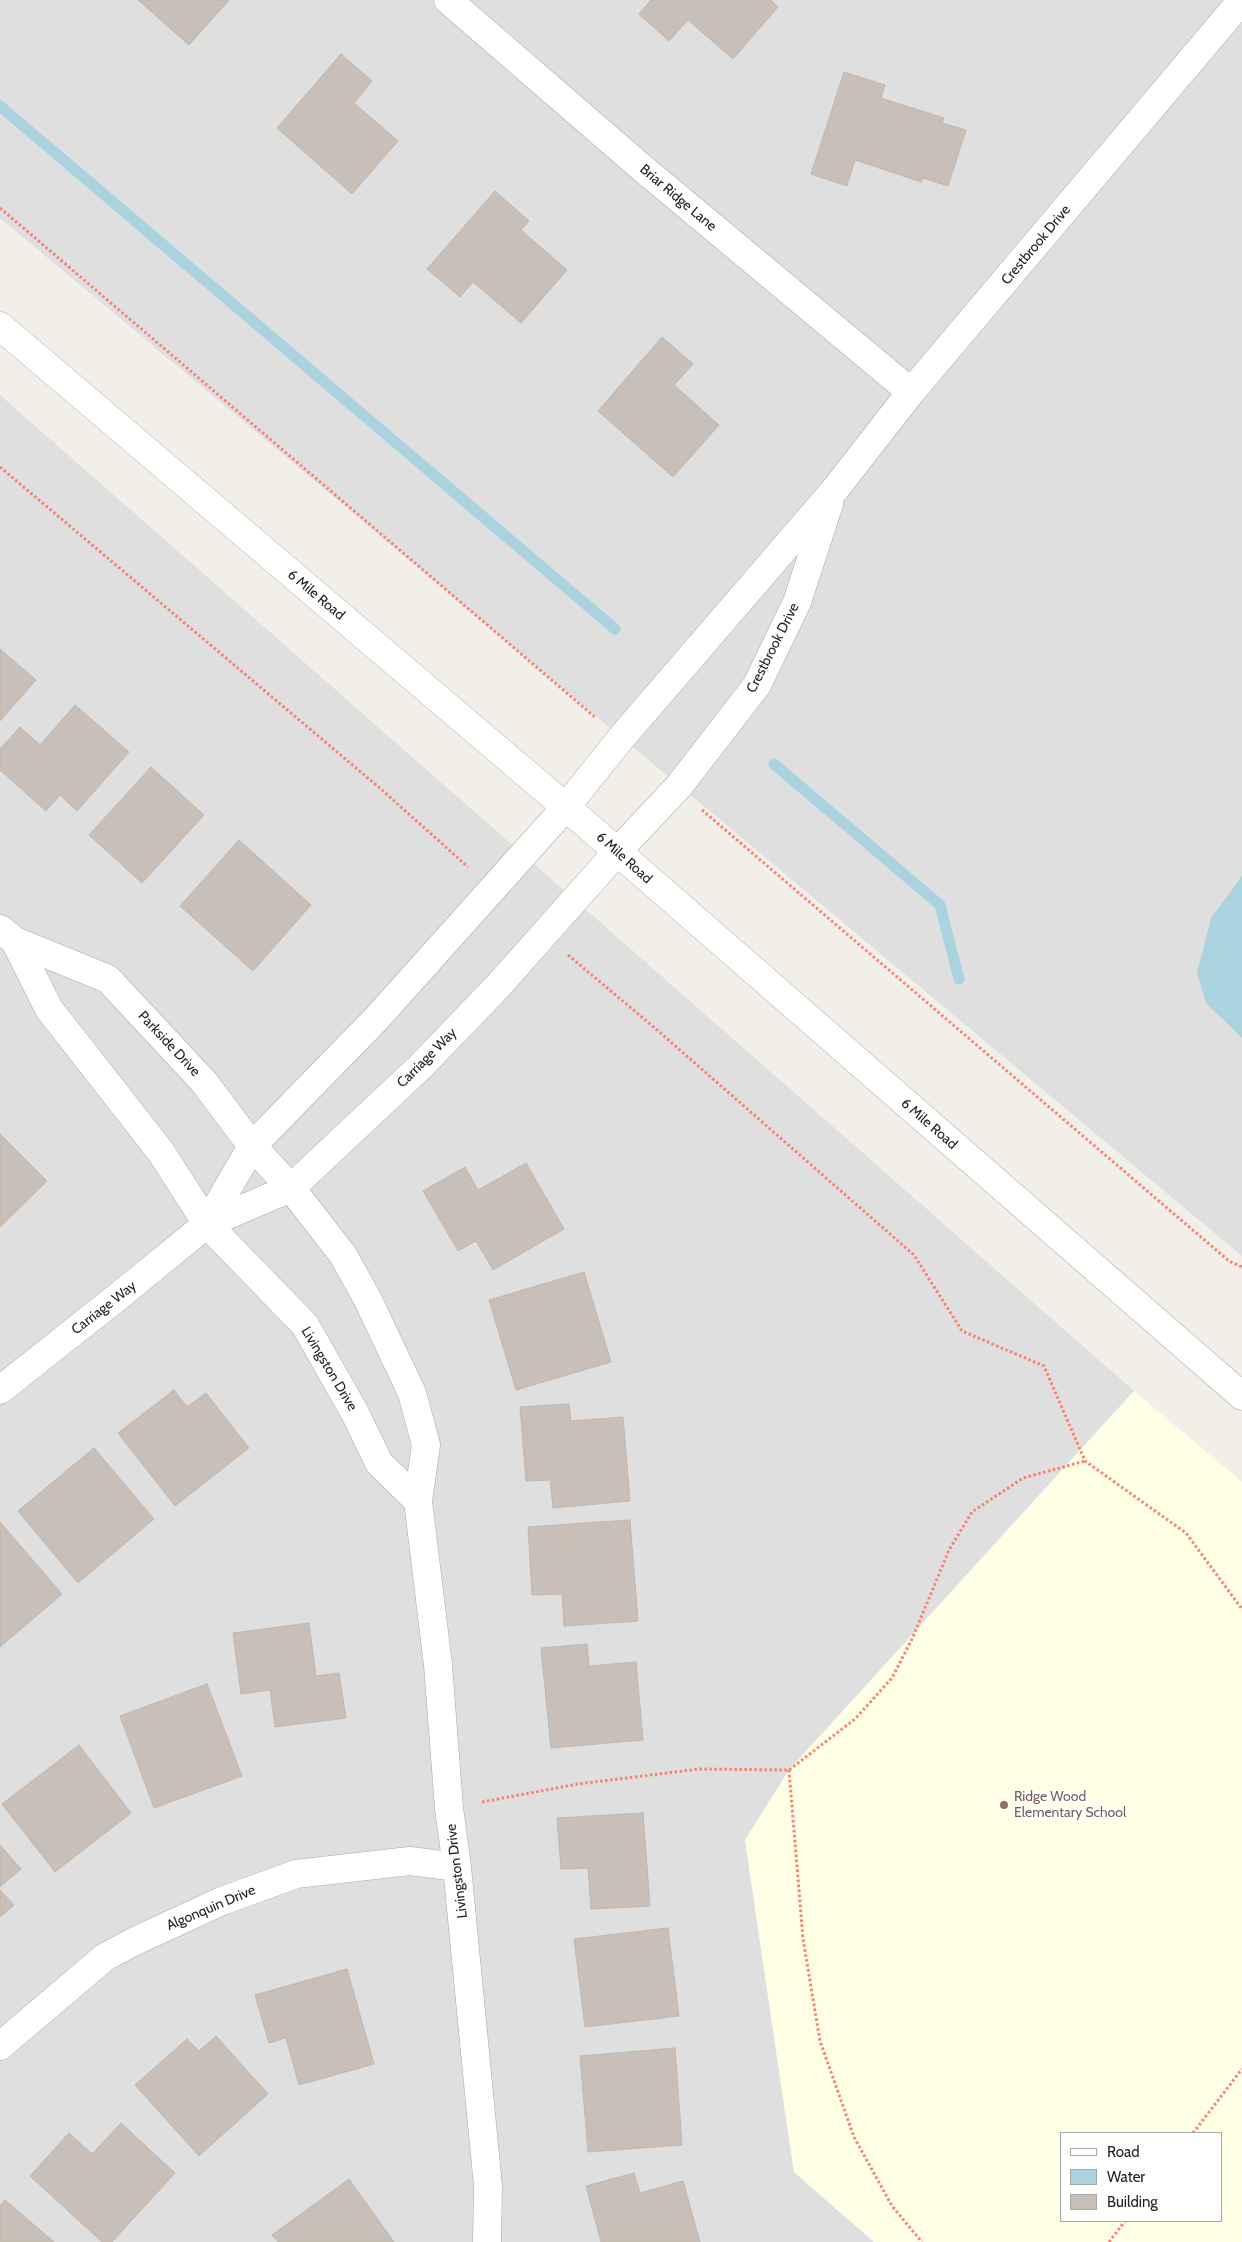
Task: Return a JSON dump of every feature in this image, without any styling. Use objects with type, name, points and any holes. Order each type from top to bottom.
[{"type":"street","name":"Briar Ridge Lane","points":[[448,0],[641,167],[911,392]]},
{"type":"street","name":"Crestbrook Drive","points":[[565,808],[622,737],[833,492],[911,392],[1242,0]]},
{"type":"street","name":"6 Mile Road","points":[[0,326],[617,852],[1242,1396]]},
{"type":"street","name":"Crestbrook Drive","points":[[617,852],[679,786],[757,685],[797,602],[833,492]]},
{"type":"street","name":"Carriage Way","points":[[207,1224],[252,1146],[377,1018],[565,808]]},
{"type":"street","name":"Carriage Way","points":[[0,1390],[207,1224],[291,1188],[422,1066],[546,934],[617,852]]},
{"type":"street","name":"Parkside Drive","points":[[7,935],[108,979],[204,1082],[252,1146],[291,1188]]},
{"type":"street","name":"Parkside Drive","points":[[7,935],[49,1009],[161,1152],[207,1224]]},
{"type":"street","name":"Livingston Drive","points":[[291,1188],[342,1255],[367,1298],[412,1393],[426,1445],[418,1500],[438,1665],[449,1808],[457,1867],[488,2186],[486,2242]]},
{"type":"street","name":"Livingston Drive","points":[[207,1224],[305,1325],[355,1413],[380,1463],[418,1500]]},
{"type":"street","name":"Algonquin Drive","points":[[0,2046],[105,1957],[222,1901],[296,1874],[410,1860],[457,1867]]},
{"type":"path","points":[[0,208],[599,720]]},
{"type":"path","points":[[0,467],[375,783],[492,889]]},
{"type":"path","points":[[701,809],[1221,1255],[1242,1267]]},
{"type":"path","points":[[546,934],[914,1255],[962,1332],[1044,1366],[1085,1461],[1186,1533],[1242,1609]]},
{"type":"path","points":[[476,1803],[578,1784],[699,1769],[789,1770],[855,1719],[892,1678],[913,1637],[949,1550],[972,1512],[1023,1478],[1085,1461]]},
{"type":"path","points":[[789,1770],[803,1939],[820,2041],[854,2137],[892,2206],[922,2242]]},
{"type":"path","points":[[1193,2132],[1242,2069]]},
{"type":"path","points":[[1109,2242],[1124,2222]]},
{"type":"shaded area","points":[[0,0],[1242,0],[1242,1256],[0,218]]},
{"type":"shaded area","points":[[0,395],[1134,1391],[789,1770],[745,1840],[794,2172],[874,2242],[0,2242]]},
{"type":"shaded area","name":"Ridge Wood Elementary School","points":[[1134,1391],[1242,1482],[1242,2242],[874,2242],[794,2172],[745,1840],[789,1770]]},
{"type":"water","points":[[1242,876],[1242,1038],[1206,1003],[1197,973],[1211,918]]},
{"type":"building","points":[[138,0],[229,0],[189,45]]},
{"type":"building","points":[[651,0],[771,0],[778,7],[733,59],[688,20],[669,41],[639,14]]},
{"type":"building","points":[[341,54],[372,81],[354,103],[398,141],[352,194],[277,128]]},
{"type":"building","points":[[844,72],[885,85],[881,98],[944,118],[942,123],[966,130],[948,186],[923,178],[921,182],[855,160],[847,186],[811,174]]},
{"type":"building","points":[[495,191],[529,221],[521,230],[567,270],[521,323],[473,282],[460,297],[427,269]]},
{"type":"building","points":[[662,337],[693,364],[674,385],[719,425],[673,477],[598,411]]},
{"type":"building","points":[[0,649],[36,680],[0,721]]},
{"type":"building","points":[[75,705],[129,752],[77,811],[60,795],[46,811],[0,770],[0,749],[20,727],[40,745]]},
{"type":"building","points":[[151,767],[204,815],[142,883],[89,835]]},
{"type":"building","points":[[239,840],[311,905],[253,971],[180,906]]},
{"type":"building","points":[[0,1134],[47,1181],[0,1227]]},
{"type":"building","points":[[526,1163],[564,1229],[493,1270],[476,1241],[458,1251],[423,1191],[465,1167],[478,1190]]},
{"type":"building","points":[[584,1272],[611,1362],[516,1390],[489,1300]]},
{"type":"building","points":[[174,1390],[187,1407],[206,1393],[249,1448],[175,1506],[118,1433]]},
{"type":"building","points":[[569,1404],[571,1421],[623,1417],[630,1501],[553,1508],[550,1480],[526,1481],[520,1407]]},
{"type":"building","points":[[94,1448],[154,1519],[78,1583],[18,1511]]},
{"type":"building","points":[[630,1520],[638,1621],[564,1626],[562,1594],[532,1595],[528,1527]]},
{"type":"building","points":[[0,1522],[62,1594],[0,1647]]},
{"type":"building","points":[[309,1623],[316,1676],[339,1673],[346,1718],[275,1727],[270,1690],[241,1694],[233,1633]]},
{"type":"building","points":[[587,1644],[589,1666],[636,1662],[643,1740],[551,1748],[541,1648]]},
{"type":"building","points":[[207,1684],[242,1776],[154,1808],[120,1716]]},
{"type":"building","points":[[79,1745],[131,1813],[55,1872],[2,1804]]},
{"type":"building","points":[[643,1813],[650,1906],[591,1909],[588,1868],[561,1869],[557,1818]]},
{"type":"building","points":[[0,1845],[21,1869],[0,1887]]},
{"type":"building","points":[[0,1890],[14,1905],[0,1917]]},
{"type":"building","points":[[668,1928],[679,2016],[585,2027],[574,1939]]},
{"type":"building","points":[[347,1969],[374,2064],[299,2085],[286,2038],[269,2043],[255,1995]]},
{"type":"building","points":[[216,2036],[268,2094],[199,2156],[135,2085],[187,2039],[199,2051]]},
{"type":"building","points":[[675,2048],[682,2145],[588,2152],[580,2056]]},
{"type":"building","points":[[121,2123],[175,2173],[112,2242],[102,2242],[30,2176],[69,2133],[92,2154]]},
{"type":"building","points":[[634,2173],[640,2193],[683,2181],[700,2242],[601,2242],[586,2186]]},
{"type":"building","points":[[349,2179],[394,2242],[278,2242],[272,2235]]},
{"type":"building","points":[[5,2200],[54,2242],[0,2242],[0,2206]]},
{"type":"waterway","points":[[0,106],[615,629]]},
{"type":"waterway","points":[[774,764],[940,905],[959,979]]},
{"type":"place","name":"Ridge Wood Elementary School","points":[[1004,1805]]}]
